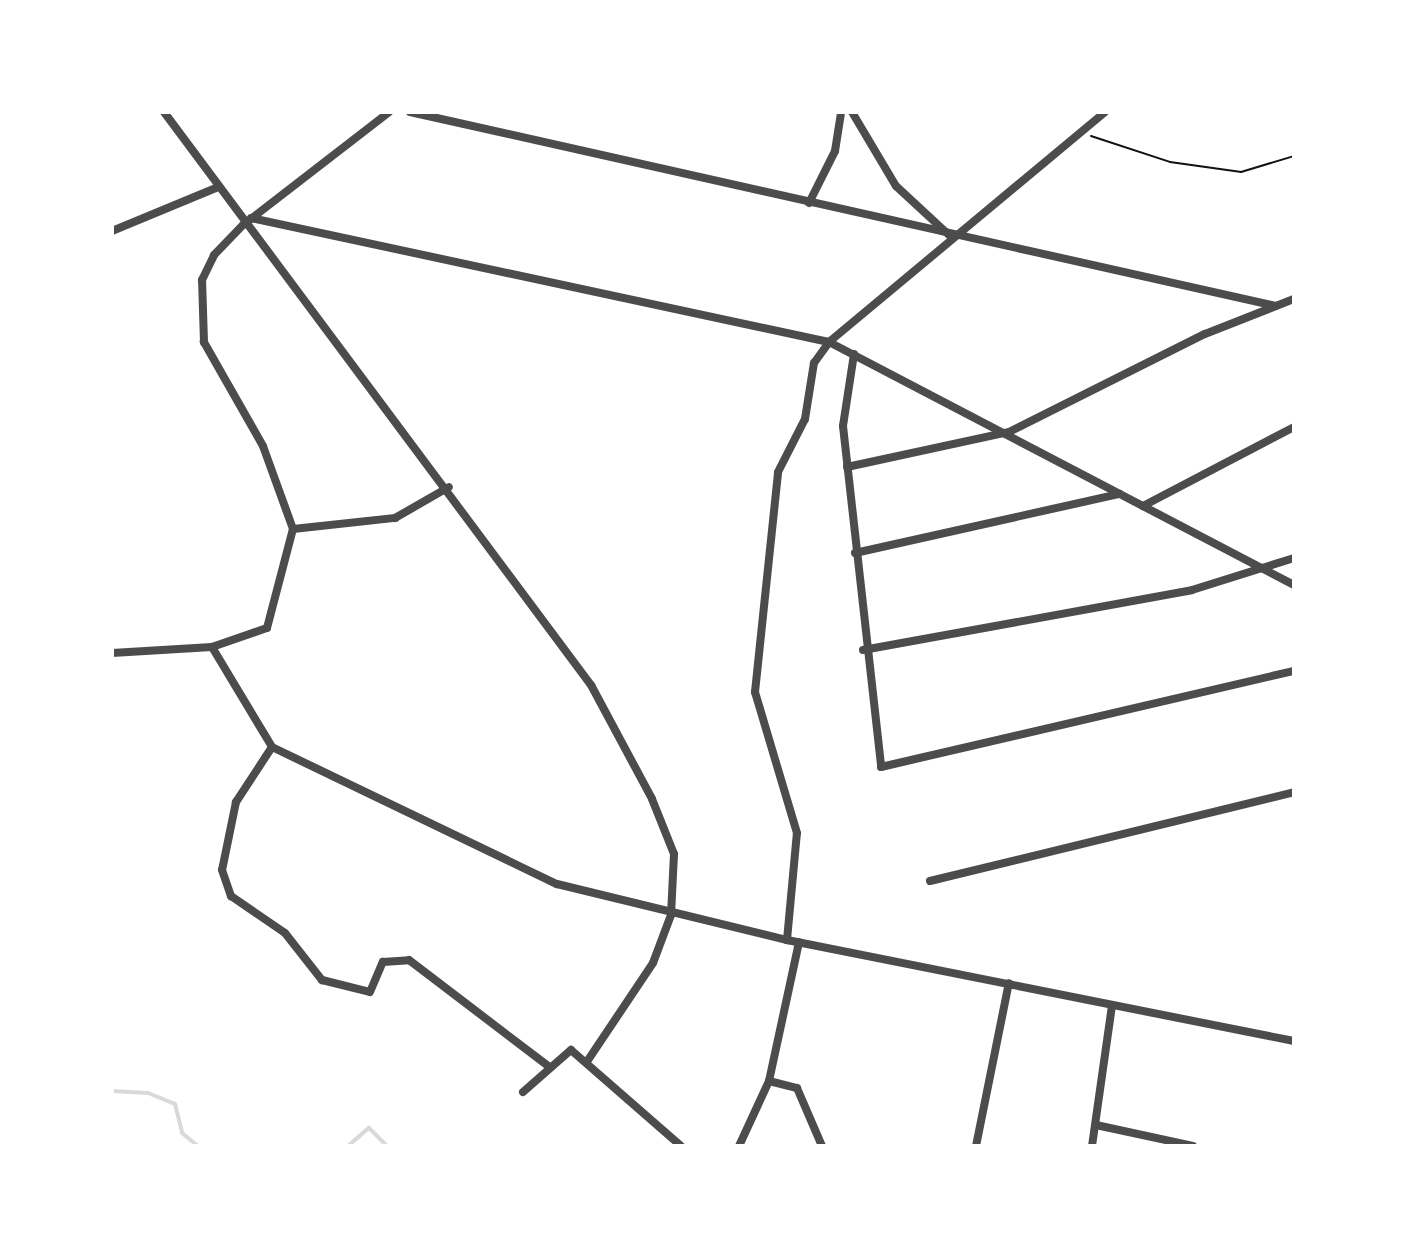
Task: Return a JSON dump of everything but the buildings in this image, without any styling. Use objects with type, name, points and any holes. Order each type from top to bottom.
[{"type":"street","points":[[180,112],[167,116],[243,225],[449,487],[628,745],[674,854],[671,915],[653,963],[588,1060]]},
{"type":"street","points":[[112,653],[212,647],[263,634],[293,529],[283,488],[211,361],[198,321],[214,255],[251,218],[389,112]]},
{"type":"street","points":[[410,112],[955,239],[1276,306]]},
{"type":"street","points":[[809,203],[835,151],[841,112]]},
{"type":"street","points":[[852,112],[896,186],[955,239]]},
{"type":"street","points":[[787,940],[797,833],[755,692],[779,464],[805,419],[813,367],[829,342],[955,239],[1072,136],[1105,112]]},
{"type":"street","points":[[112,231],[218,187]]},
{"type":"street","points":[[251,218],[829,342],[1009,432],[1119,494],[1294,585]]},
{"type":"street","points":[[847,467],[1009,432],[1173,350],[1294,299]]},
{"type":"street","points":[[854,354],[843,407],[847,467],[876,758],[889,769],[1294,671]]},
{"type":"street","points":[[1143,506],[1293,429]]},
{"type":"street","points":[[293,529],[395,518],[449,487]]},
{"type":"street","points":[[855,553],[1119,494]]},
{"type":"street","points":[[863,650],[1266,571],[1294,558]]},
{"type":"street","points":[[212,647],[272,747],[526,873],[671,915],[1294,1041]]},
{"type":"street","points":[[272,747],[236,802],[222,870],[231,896],[285,933],[322,980],[370,992],[383,962],[409,960],[548,1066]]},
{"type":"street","points":[[930,881],[1294,792]]},
{"type":"street","points":[[739,1146],[769,1081],[799,942]]},
{"type":"street","points":[[976,1146],[1009,983]]},
{"type":"street","points":[[1092,1146],[1112,1006]]},
{"type":"street","points":[[523,1092],[565,1050],[588,1060],[681,1146]]},
{"type":"street","points":[[769,1081],[797,1088],[822,1146]]},
{"type":"street","points":[[1096,1125],[1193,1146]]},
{"type":"path","points":[[1072,136],[1241,172],[1294,156]]},
{"type":"waterway","points":[[112,1091],[148,1093],[175,1104],[182,1133],[198,1146]]},
{"type":"waterway","points":[[348,1146],[369,1128],[387,1146]]}]
